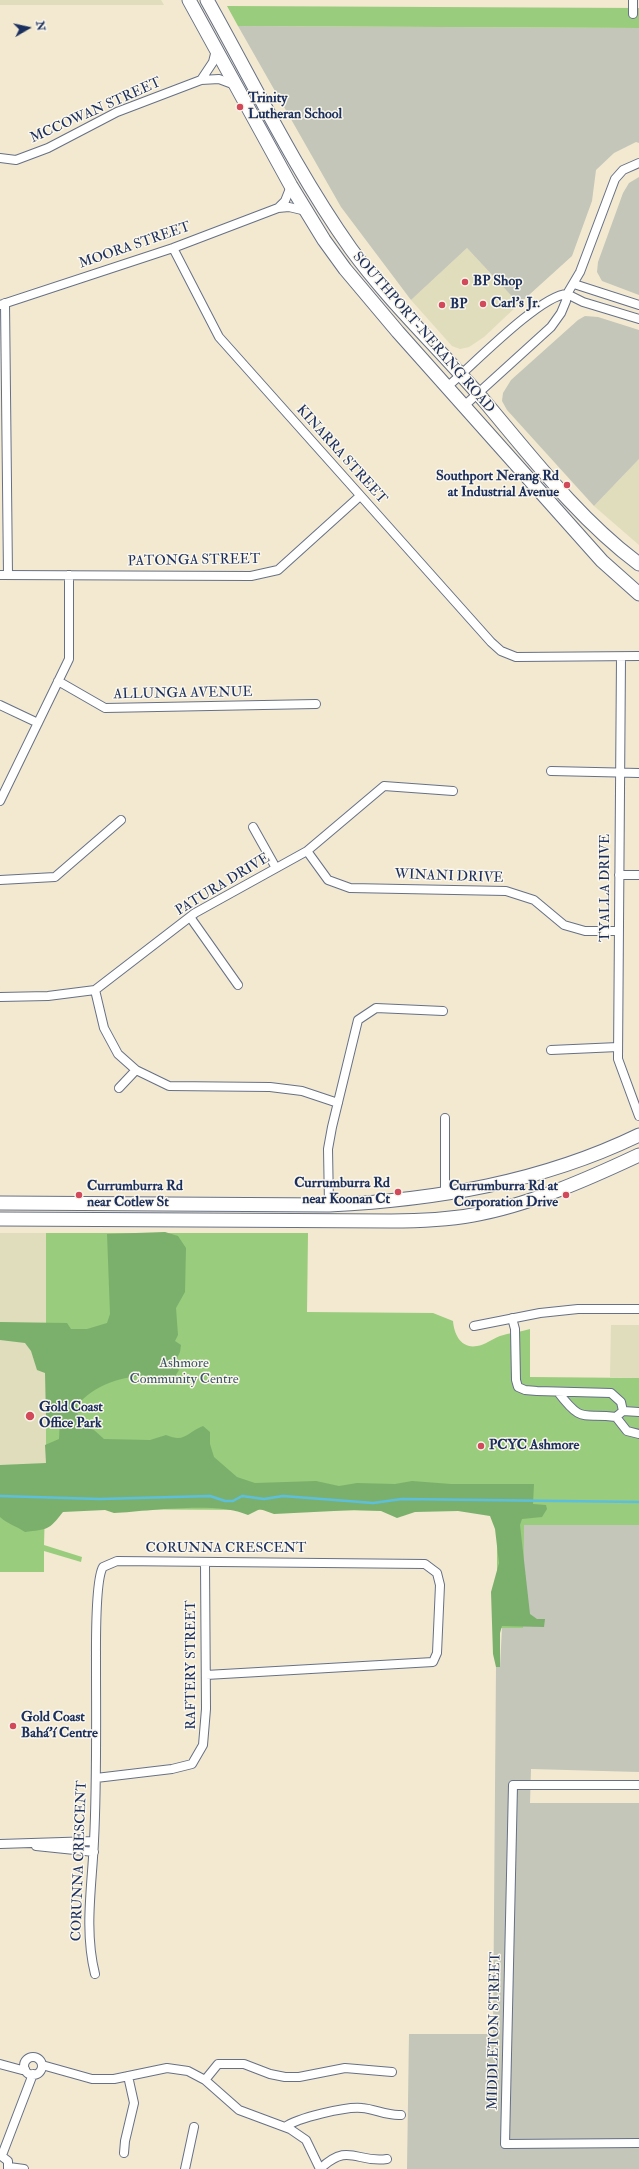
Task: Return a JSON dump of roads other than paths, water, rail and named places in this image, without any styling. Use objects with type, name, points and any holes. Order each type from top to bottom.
[{"type":"main road","name":"SOUTHPORT-NERANG ROAD","points":[[189,0],[291,186],[324,240],[366,295],[447,387],[602,561],[639,594]]},
{"type":"main road","name":"SOUTHPORT-NERANG ROAD","points":[[207,0],[313,192],[352,250],[383,288],[478,393],[548,476],[592,522],[639,564]]},
{"type":"main road","points":[[0,1203],[329,1205],[382,1202],[488,1187],[574,1162],[639,1135]]},
{"type":"main road","points":[[0,1220],[390,1221],[440,1219],[490,1212],[545,1194],[639,1155]]},
{"type":"main road","points":[[329,1205],[336,1212],[390,1221]]},
{"type":"street","points":[[633,0],[633,14]]},
{"type":"street","points":[[201,80],[213,62],[216,50]]},
{"type":"street","name":"MCCOWAN STREET","points":[[0,158],[16,160],[48,148],[117,112],[201,80],[220,79],[235,85]]},
{"type":"street","points":[[464,406],[551,327],[561,313],[567,294],[574,284],[615,180],[623,170],[639,163]]},
{"type":"street","points":[[278,208],[285,201],[291,186]]},
{"type":"street","name":"MOORA STREET","points":[[3,304],[172,248],[278,208],[290,207],[306,211]]},
{"type":"street","name":"KINARRA STREET","points":[[172,248],[219,337],[491,642],[501,651],[516,657],[621,657]]},
{"type":"street","points":[[574,284],[639,305]]},
{"type":"street","points":[[447,387],[533,311],[555,297],[567,294],[584,302],[639,319]]},
{"type":"street","points":[[3,304],[4,575]]},
{"type":"street","name":"PATONGA STREET","points":[[4,575],[252,576],[278,570],[360,496]]},
{"type":"street","points":[[0,801],[69,660],[69,575]]},
{"type":"street","points":[[621,657],[639,656]]},
{"type":"street","name":"TYALLA DRIVE","points":[[621,657],[618,1060],[639,1116]]},
{"type":"street","name":"ALLUNGA AVENUE","points":[[58,681],[106,708],[316,704]]},
{"type":"street","points":[[0,705],[38,724]]},
{"type":"street","points":[[551,771],[639,772]]},
{"type":"street","name":"PATURA DRIVE","points":[[95,990],[190,917],[307,851],[384,786],[453,791]]},
{"type":"street","points":[[0,880],[55,877],[121,820]]},
{"type":"street","points":[[253,827],[276,868]]},
{"type":"street","name":"WINANI DRIVE","points":[[307,851],[328,880],[350,888],[506,891],[534,900],[564,925],[585,931],[619,931]]},
{"type":"street","points":[[619,875],[639,875]]},
{"type":"street","points":[[190,917],[238,985]]},
{"type":"street","points":[[0,997],[48,996],[95,990],[104,1028],[118,1054],[136,1070],[169,1086],[270,1087],[302,1091],[338,1103]]},
{"type":"street","points":[[329,1205],[328,1149],[358,1020],[376,1008],[443,1011]]},
{"type":"street","points":[[551,1050],[618,1047]]},
{"type":"street","points":[[118,1088],[136,1070]]},
{"type":"street","points":[[445,1118],[445,1194]]},
{"type":"street","points":[[474,1326],[540,1313],[578,1309],[639,1309]]},
{"type":"street","points":[[512,1318],[516,1329],[516,1380],[518,1387],[525,1390],[611,1393],[620,1402],[623,1412]]},
{"type":"street","points":[[558,1392],[578,1414],[586,1416],[616,1417],[623,1412],[639,1412]]},
{"type":"street","points":[[616,1417],[627,1431],[639,1434]]},
{"type":"street","name":"CORUNNA CRESCENT","points":[[95,1974],[89,1947],[90,1890],[94,1852],[96,1778],[96,1646],[101,1570],[106,1565],[118,1561],[425,1564],[437,1573],[440,1585],[437,1653],[435,1659],[430,1663],[206,1675]]},
{"type":"street","name":"RAFTERY STREET","points":[[96,1778],[172,1769],[192,1764],[203,1745],[206,1675],[205,1562]]},
{"type":"street","name":"MIDDLETON STREET","points":[[639,1785],[513,1785],[505,2144],[639,2143]]},
{"type":"street","points":[[0,1844],[94,1842]]},
{"type":"street","points":[[25,1844],[94,1852]]},
{"type":"street","points":[[25,2069],[26,2060],[32,2057],[37,2058],[42,2065],[92,2079],[114,2079],[167,2068],[188,2071],[205,2080],[239,2110],[285,2127],[306,2140],[320,2169],[341,2154],[358,2155],[378,2161],[387,2159]]},
{"type":"street","points":[[205,2080],[218,2064],[230,2063],[244,2064],[270,2074],[285,2077],[299,2077],[345,2068],[392,2072]]},
{"type":"street","points":[[0,2064],[22,2070],[25,2069],[33,2074]]},
{"type":"street","points":[[24,2169],[8,2168],[8,2161],[1,2155],[33,2074],[40,2071],[42,2065]]},
{"type":"street","points":[[124,2153],[125,2141],[134,2103],[128,2076]]},
{"type":"street","points":[[285,2127],[299,2120],[332,2113],[342,2108],[363,2108],[391,2116],[401,2115]]},
{"type":"street","points":[[185,2169],[194,2127]]},
{"type":"waterway","points":[[0,1496],[100,1499],[210,1496],[225,1501],[233,1501],[242,1496],[264,1499],[283,1496],[373,1503],[402,1499],[639,1502]]},
{"type":"place","name":"Trinity Lutheran School","points":[[240,107]]},
{"type":"place","name":"BP Shop","points":[[465,282]]},
{"type":"place","name":"Carl's Jr.","points":[[483,304]]},
{"type":"place","name":"BP","points":[[442,305]]},
{"type":"place","name":"Southport Nerang Rd at Industrial Avenue","points":[[567,485]]},
{"type":"place","name":"Currumburra Rd near Koonan Ct","points":[[398,1192]]},
{"type":"place","name":"Currumburra Rd near Cotlew St","points":[[79,1195]]},
{"type":"place","name":"Currumburra Rd at Corporation Drive","points":[[566,1195]]},
{"type":"place","name":"Gold Coast Office Park","points":[[30,1416]]},
{"type":"place","name":"PCYC Ashmore","points":[[481,1446]]},
{"type":"place","name":"Gold Coast Bahá'í Centre","points":[[13,1726]]},
{"type":"park label","name":"Ashmore Community Centre","points":[[184,1372]]}]
